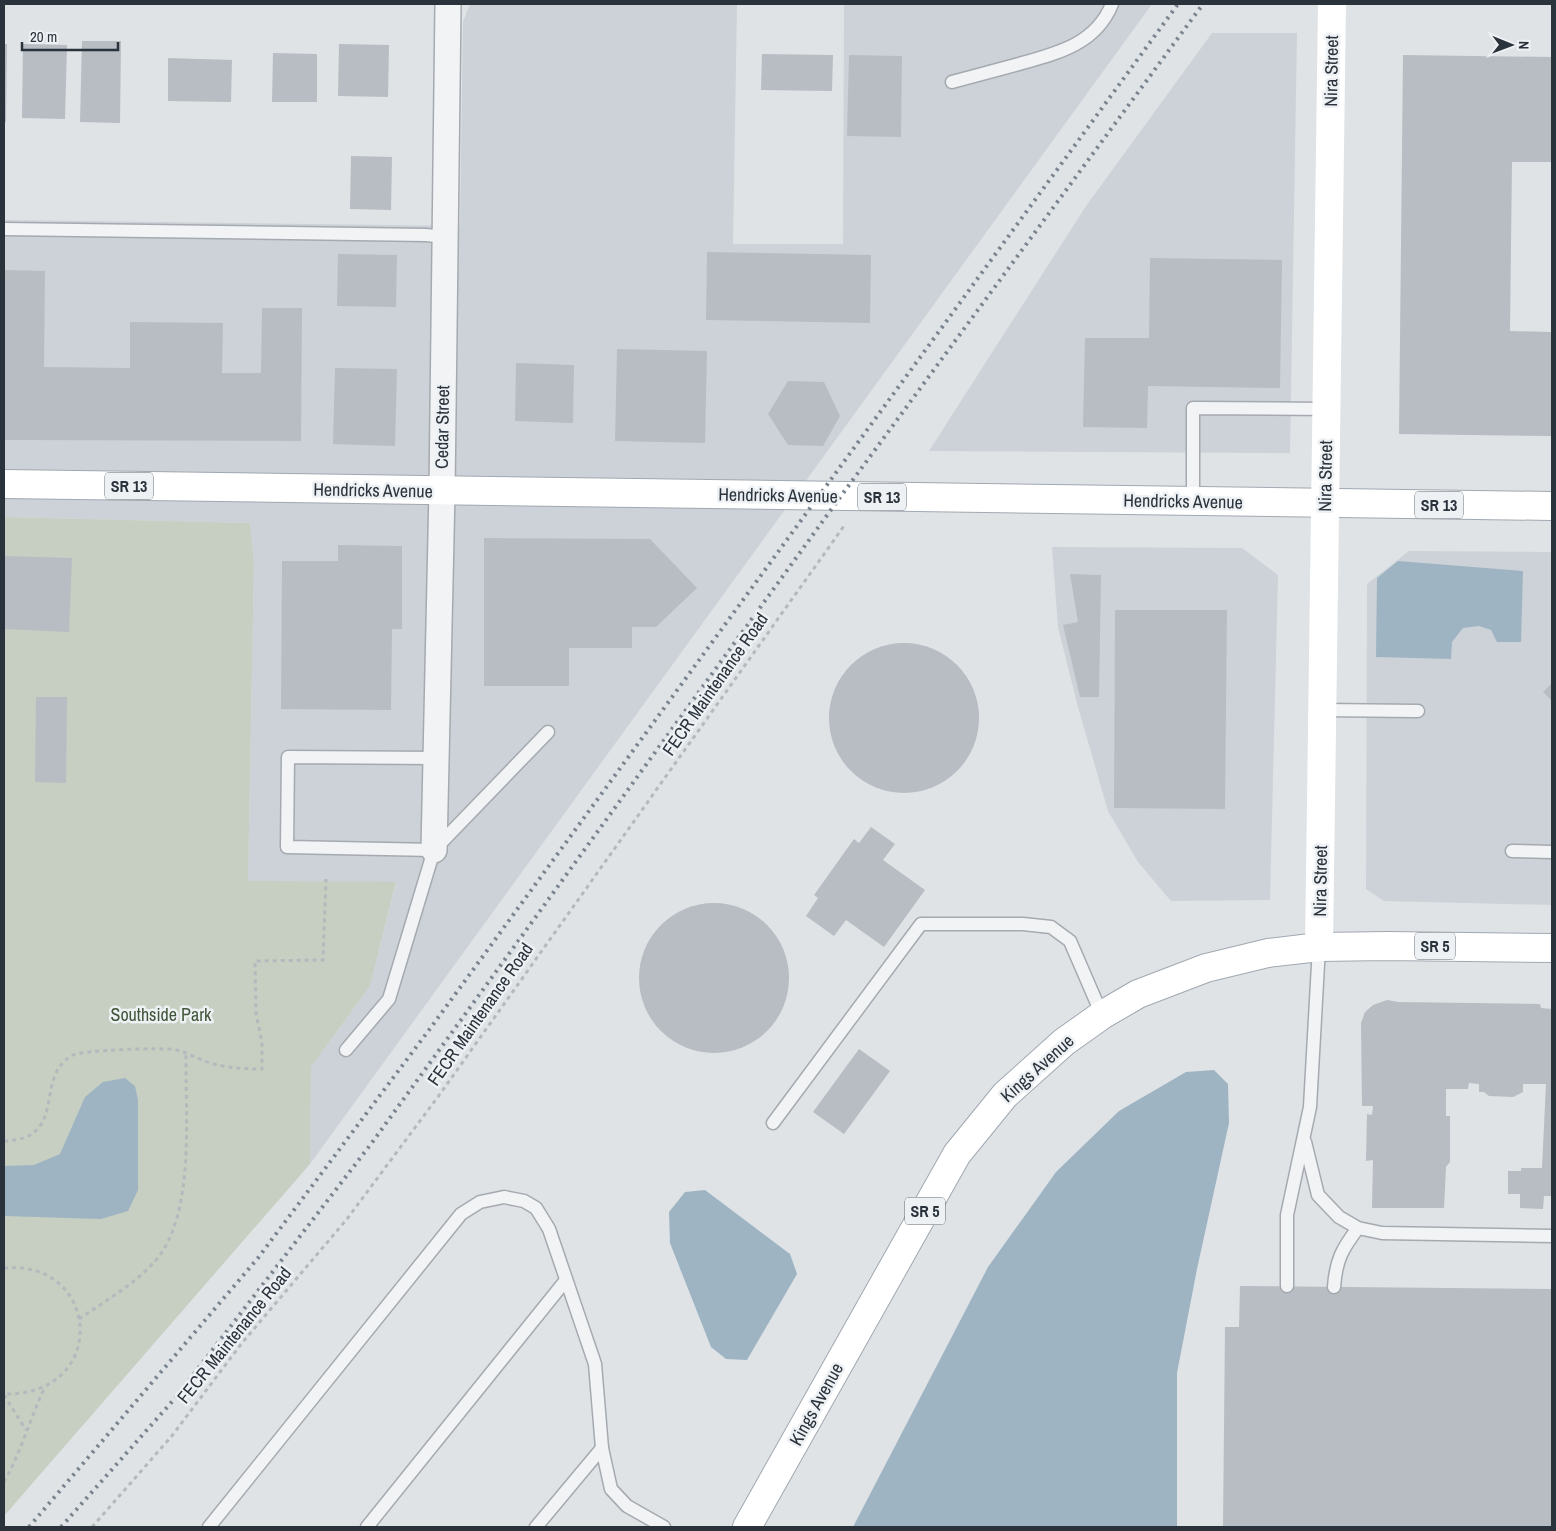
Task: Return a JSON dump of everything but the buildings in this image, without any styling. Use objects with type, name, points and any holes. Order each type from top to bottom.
[{"type":"main road","name":"Nira Street","points":[[1319,947],[1332,4]]},
{"type":"main road","name":"Hendricks Avenue","points":[[4,484],[1552,506]]},
{"type":"main road","name":"Kings Avenue","points":[[748,1526],[956,1154],[1005,1095],[1064,1042],[1102,1015],[1138,994],[1206,968],[1268,953],[1319,947],[1552,948]]},
{"type":"street","name":"Cedar Street","points":[[434,850],[442,491],[448,4]]},
{"type":"lane","points":[[952,82],[1050,55],[1077,45],[1095,31],[1112,4]]},
{"type":"lane","points":[[4,229],[426,235],[445,237]]},
{"type":"lane","points":[[1192,502],[1192,408],[1326,409]]},
{"type":"lane","points":[[1322,710],[1418,711]]},
{"type":"lane","points":[[346,1050],[389,999],[434,850],[548,732]]},
{"type":"lane","points":[[434,850],[287,848],[288,757],[435,758]]},
{"type":"lane","points":[[1512,851],[1552,852]]},
{"type":"lane","points":[[773,1123],[921,924],[1023,924],[1051,927],[1070,941],[1102,1015]]},
{"type":"lane","points":[[1287,1286],[1287,1215],[1310,1107],[1319,947]]},
{"type":"lane","points":[[1304,1137],[1318,1195],[1339,1216],[1358,1228],[1382,1233],[1552,1236]]},
{"type":"lane","points":[[209,1527],[461,1214],[480,1202],[504,1197],[524,1201],[536,1208],[549,1229],[595,1364],[602,1448],[611,1488],[627,1506],[664,1527]]},
{"type":"lane","points":[[1334,1287],[1336,1268],[1341,1252],[1358,1228]]},
{"type":"lane","points":[[367,1527],[566,1280]]},
{"type":"lane","points":[[536,1527],[602,1448]]},
{"type":"path","name":"FECR Maintenance Road","points":[[92,1527],[170,1437],[242,1343],[348,1219],[440,1094],[864,497]]},
{"type":"path","points":[[4,1141],[15,1141],[35,1133],[46,1116],[52,1083],[60,1066],[74,1055],[91,1051],[176,1050],[235,1069],[262,1069],[262,1043],[256,1012],[256,961],[323,960],[326,879]]},
{"type":"path","points":[[79,1319],[127,1286],[156,1260],[177,1224],[184,1187],[186,1054]]},
{"type":"path","points":[[4,1268],[20,1266],[42,1271],[60,1283],[72,1299],[79,1319],[80,1340],[73,1360],[61,1377],[44,1388],[24,1394],[4,1394]]},
{"type":"path","points":[[4,1482],[16,1460],[44,1388]]},
{"type":"path","points":[[4,1394],[26,1431]]},
{"type":"shaded area","points":[[470,4],[737,4],[733,244],[843,244],[844,4],[1152,4],[310,1164],[311,1067],[370,986],[396,883],[248,882],[254,563],[250,523],[4,517],[4,220],[460,226],[463,22]]},
{"type":"shaded area","points":[[1212,33],[1297,33],[1290,453],[929,451],[1086,206]]},
{"type":"shaded area","points":[[1052,547],[1242,548],[1278,575],[1270,900],[1171,901],[1138,862],[1108,811],[1078,707],[1058,627]]},
{"type":"shaded area","points":[[1409,551],[1552,552],[1552,905],[1384,901],[1366,889],[1367,584]]},
{"type":"green space","name":"Southside Park","points":[[4,517],[250,523],[254,563],[248,881],[396,882],[370,986],[311,1067],[310,1164],[4,1516]]},
{"type":"water","points":[[1398,561],[1523,571],[1521,642],[1497,642],[1491,630],[1479,626],[1463,628],[1452,642],[1451,659],[1376,657],[1377,578]]},
{"type":"water","points":[[1214,1070],[1228,1084],[1229,1123],[1197,1269],[1177,1373],[1177,1527],[853,1527],[988,1267],[1056,1172],[1119,1111],[1186,1072]]},
{"type":"water","points":[[125,1078],[135,1086],[138,1100],[138,1190],[128,1211],[101,1219],[4,1216],[4,1166],[34,1165],[60,1154],[85,1097],[103,1082]]},
{"type":"water","points":[[705,1190],[790,1254],[797,1274],[747,1360],[726,1359],[711,1347],[670,1243],[669,1212],[685,1192]]},
{"type":"railway","points":[[29,1527],[258,1258],[432,1026],[1178,4]]},
{"type":"railway","points":[[61,1527],[177,1396],[371,1144],[841,496],[1203,4]]}]
